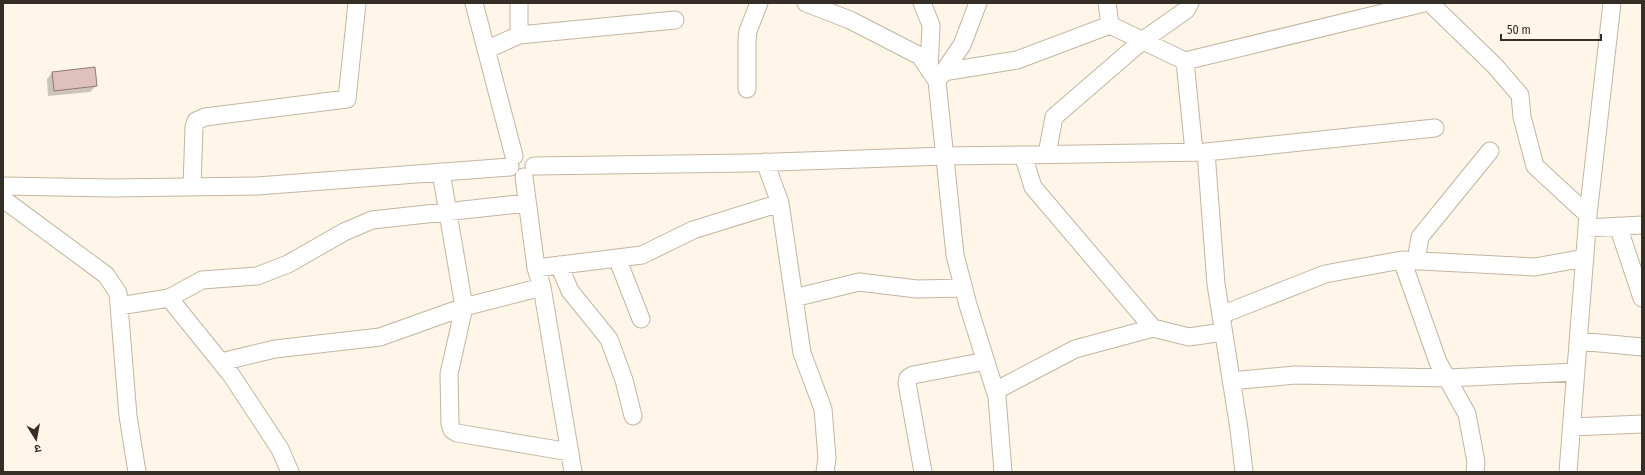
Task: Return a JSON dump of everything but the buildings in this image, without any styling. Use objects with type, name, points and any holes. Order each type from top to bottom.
[{"type":"street","points":[[192,187],[194,127],[196,121],[205,117],[347,99],[356,3]]},
{"type":"street","points":[[474,3],[512,161]]},
{"type":"street","points":[[519,3],[519,35]]},
{"type":"street","points":[[747,89],[748,31],[759,3]]},
{"type":"street","points":[[806,3],[850,20],[920,56],[937,74]]},
{"type":"street","points":[[922,3],[931,25],[955,255],[997,397],[1003,472]]},
{"type":"street","points":[[937,74],[962,45],[978,3]]},
{"type":"street","points":[[1107,3],[1110,25]]},
{"type":"street","points":[[1047,154],[1054,117],[1142,41],[1186,10],[1190,3]]},
{"type":"street","points":[[937,74],[1017,60],[1110,25],[1185,61],[1424,3]]},
{"type":"street","points":[[1430,3],[1495,66],[1520,95],[1522,117],[1535,166],[1587,221],[1618,226],[1642,225]]},
{"type":"street","points":[[1568,472],[1587,221],[1612,3]]},
{"type":"street","points":[[486,50],[519,35],[674,20]]},
{"type":"street","points":[[1185,61],[1200,152],[1216,284],[1239,429],[1244,472]]},
{"type":"street","points":[[529,172],[945,156],[1200,152],[1435,128]]},
{"type":"street","points":[[1475,472],[1476,462],[1467,414],[1438,362],[1409,260],[1420,237],[1490,151]]},
{"type":"street","points":[[3,186],[112,188],[257,186],[441,172],[512,161],[521,153],[526,154],[532,158],[529,172],[527,203],[536,268],[542,287],[574,472]]},
{"type":"street","points":[[1023,155],[1033,187],[1153,328]]},
{"type":"street","points":[[765,162],[780,203],[802,353],[822,409],[827,458],[825,472]]},
{"type":"street","points":[[441,172],[464,307],[449,374],[450,424],[452,430],[457,433],[570,452]]},
{"type":"street","points":[[3,199],[106,274],[118,293],[128,416],[137,472]]},
{"type":"street","points":[[119,306],[169,298],[202,280],[256,276],[288,264],[344,232],[372,220],[527,203]]},
{"type":"street","points":[[536,268],[642,255],[693,230],[780,203]]},
{"type":"street","points":[[1618,226],[1642,298]]},
{"type":"street","points":[[617,258],[641,319]]},
{"type":"street","points":[[1221,314],[1325,274],[1409,260],[1535,267],[1584,258]]},
{"type":"street","points":[[1286,289],[1323,261]]},
{"type":"street","points":[[559,265],[570,291],[610,339],[624,380],[633,416]]},
{"type":"street","points":[[794,298],[859,282],[917,289],[964,288]]},
{"type":"street","points":[[221,362],[275,349],[380,337],[464,307],[542,287]]},
{"type":"street","points":[[169,298],[232,376],[280,450],[290,472]]},
{"type":"street","points":[[995,390],[1075,349],[1153,328],[1189,337],[1224,332]]},
{"type":"street","points":[[1578,341],[1642,347]]},
{"type":"street","points":[[923,472],[907,383],[908,378],[913,375],[986,361]]},
{"type":"street","points":[[1231,381],[1295,376],[1448,378],[1576,372]]},
{"type":"street","points":[[1572,426],[1642,424]]}]
